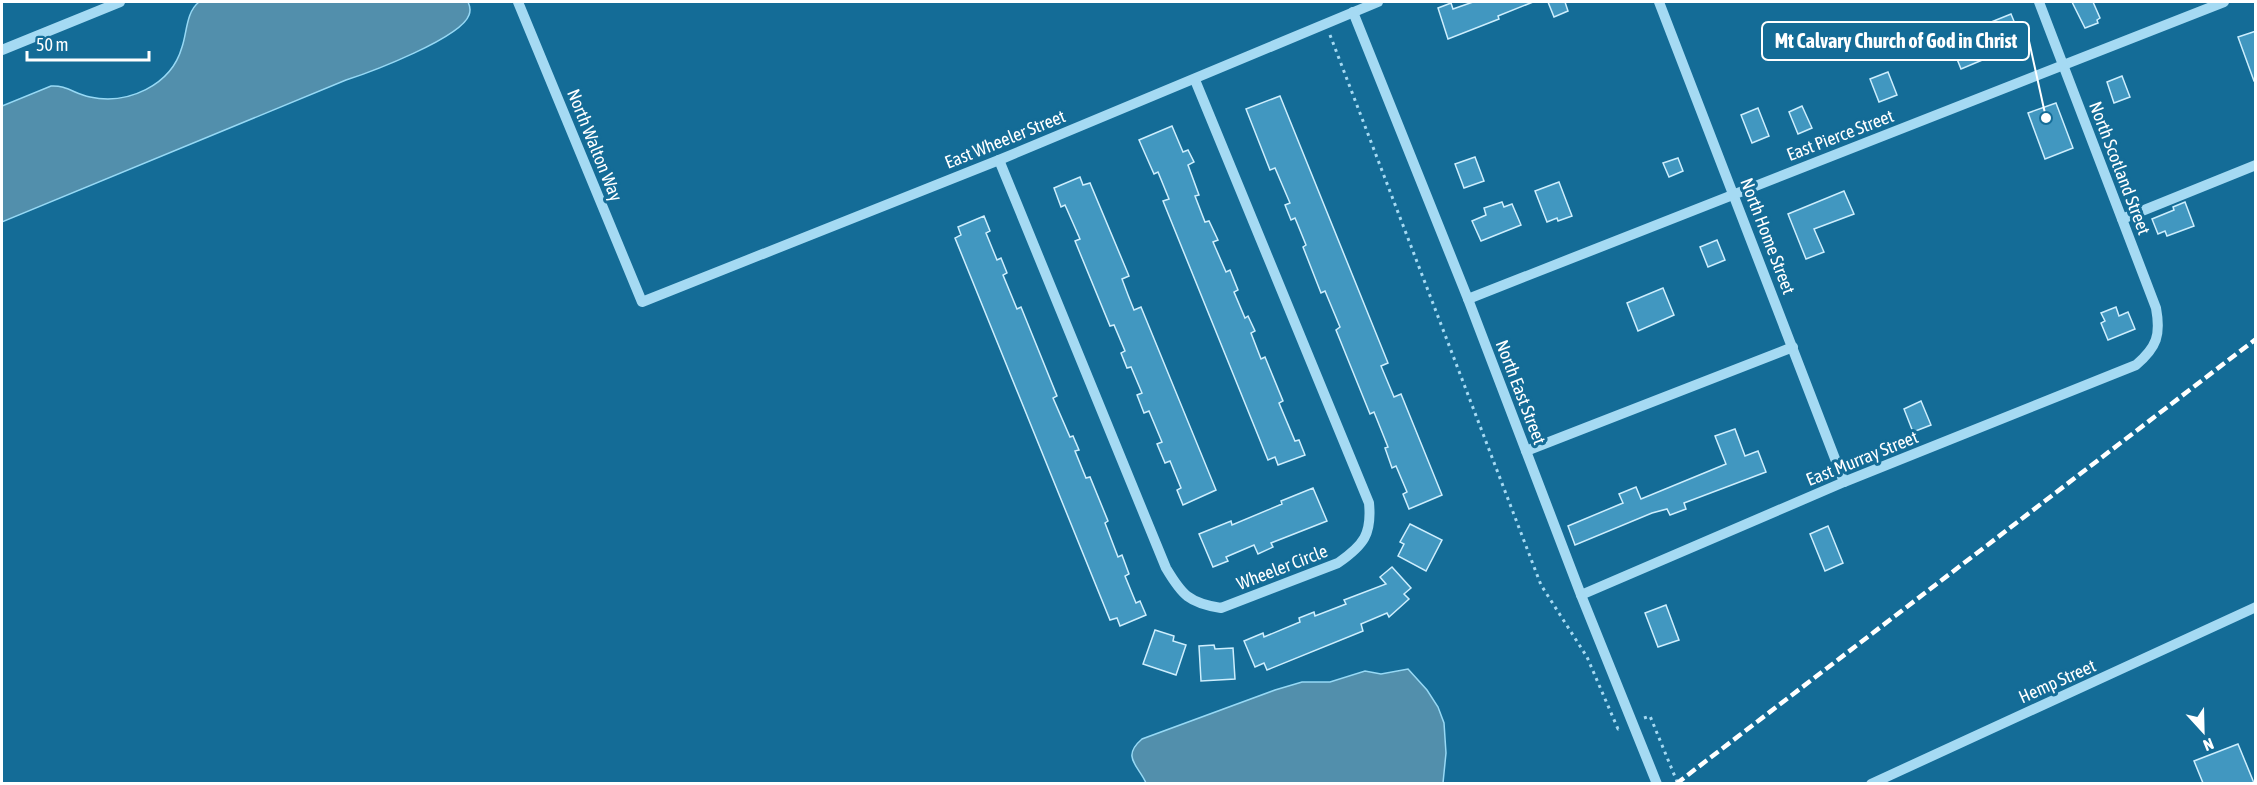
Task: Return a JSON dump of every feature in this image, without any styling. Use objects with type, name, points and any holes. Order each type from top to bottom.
[{"type":"street","points":[[2,50],[120,2]]},
{"type":"street","name":"North Walton Way","points":[[518,2],[642,302]]},
{"type":"street","name":"East Wheeler Street","points":[[642,302],[999,160],[1378,2]]},
{"type":"street","name":"North Home Street","points":[[1659,2],[1844,483]]},
{"type":"street","name":"North Scotland Street","points":[[2039,2],[2156,308],[2158,331],[2153,348]]},
{"type":"street","name":"East Pierce Street","points":[[1468,300],[2223,2]]},
{"type":"street","name":"North East Street","points":[[1353,12],[1657,783]]},
{"type":"street","name":"Wheeler Circle","points":[[999,160],[1166,568],[1180,590],[1189,599],[1203,606],[1221,608],[1338,563],[1365,539],[1370,521],[1369,502],[1195,80]]},
{"type":"street","points":[[2122,219],[2256,165]]},
{"type":"street","points":[[1526,451],[1793,347]]},
{"type":"street","name":"East Murray Street","points":[[1581,595],[1844,483],[2136,364],[2153,348]]},
{"type":"street","name":"Hemp Street","points":[[1871,783],[2256,607]]},
{"type":"path","points":[[1326,23],[1541,585],[1587,657],[1618,729],[1650,716],[1678,783]]},
{"type":"water","points":[[199,2],[468,2],[470,10],[462,24],[450,34],[414,53],[2,222],[2,106],[51,86],[104,99],[132,95],[146,90],[158,82],[176,61],[184,41],[189,17]]},
{"type":"water","points":[[1408,669],[1427,690],[1438,707],[1444,723],[1446,753],[1443,783],[1146,783],[1133,761],[1133,751],[1142,739],[1275,690],[1302,682],[1330,682],[1365,671],[1381,674]]},
{"type":"building","points":[[1473,2],[1533,2],[1498,16],[1499,19],[1448,39],[1438,8],[1451,3],[1453,9]]},
{"type":"building","points":[[1548,2],[1565,2],[1568,11],[1554,17]]},
{"type":"building","points":[[2072,2],[2093,2],[2100,18],[2097,20],[2098,23],[2085,28]]},
{"type":"building","points":[[2011,14],[2018,31],[2013,33],[2018,45],[1961,69],[1949,39]]},
{"type":"building","points":[[2256,31],[2256,81],[2254,81],[2238,37]]},
{"type":"building","points":[[1888,72],[1897,95],[1879,102],[1870,79]]},
{"type":"building","points":[[2122,76],[2130,97],[2114,103],[2107,82]]},
{"type":"building","points":[[1280,96],[1388,363],[1381,366],[1394,397],[1401,394],[1442,495],[1409,509],[1403,494],[1407,492],[1396,466],[1392,468],[1385,448],[1388,447],[1374,412],[1370,414],[1336,330],[1340,327],[1325,291],[1321,293],[1303,247],[1306,245],[1295,218],[1291,220],[1285,205],[1290,203],[1275,168],[1270,170],[1246,109]]},
{"type":"building","points":[[2056,103],[2073,148],[2045,159],[2028,113]]},
{"type":"building","points":[[1802,106],[1812,128],[1798,134],[1789,112]]},
{"type":"building","points":[[1758,108],[1769,136],[1752,143],[1741,115]]},
{"type":"building","points":[[1172,126],[1183,152],[1188,150],[1194,162],[1188,165],[1199,195],[1195,196],[1205,222],[1209,221],[1218,240],[1213,242],[1226,272],[1230,270],[1238,290],[1234,292],[1245,318],[1248,316],[1255,331],[1251,333],[1261,359],[1265,357],[1283,401],[1279,403],[1295,441],[1299,440],[1305,455],[1278,465],[1275,457],[1268,460],[1163,201],[1169,199],[1158,172],[1154,174],[1139,140]]},
{"type":"building","points":[[1475,157],[1484,181],[1464,188],[1455,164]]},
{"type":"building","points":[[1678,158],[1683,171],[1669,177],[1663,163]]},
{"type":"building","points":[[1080,177],[1083,185],[1090,183],[1129,276],[1122,279],[1134,310],[1141,307],[1216,490],[1183,505],[1177,490],[1181,488],[1170,461],[1165,463],[1157,444],[1162,442],[1149,411],[1144,413],[1137,395],[1142,393],[1131,367],[1127,368],[1121,353],[1125,351],[1114,325],[1110,326],[1075,241],[1080,239],[1065,205],[1061,207],[1054,188]]},
{"type":"building","points":[[1559,182],[1572,216],[1547,222],[1535,191]]},
{"type":"building","points":[[1844,191],[1854,214],[1814,229],[1824,252],[1806,259],[1788,214]]},
{"type":"building","points":[[1502,202],[1504,207],[1512,204],[1521,225],[1481,241],[1472,221],[1486,215],[1484,208]]},
{"type":"building","points":[[2185,202],[2194,226],[2167,236],[2165,231],[2158,234],[2152,219],[2174,210],[2173,207]]},
{"type":"building","points":[[984,216],[990,231],[986,233],[997,260],[1001,258],[1007,273],[1003,275],[1017,309],[1021,307],[1057,396],[1053,398],[1070,437],[1073,436],[1079,450],[1075,451],[1086,478],[1090,477],[1108,521],[1105,523],[1118,557],[1122,555],[1129,574],[1125,576],[1136,603],[1140,601],[1146,615],[1120,626],[1117,618],[1110,620],[955,238],[961,235],[958,227]]},
{"type":"building","points":[[1717,240],[1725,260],[1708,267],[1700,247]]},
{"type":"building","points":[[1663,288],[1674,315],[1638,331],[1627,303]]},
{"type":"building","points":[[2116,307],[2119,316],[2128,312],[2135,329],[2108,340],[2101,323],[2105,321],[2101,313]]},
{"type":"building","points":[[1921,401],[1931,425],[1913,432],[1904,409]]},
{"type":"building","points":[[1735,429],[1745,456],[1758,451],[1766,472],[1684,503],[1686,509],[1670,515],[1667,509],[1652,513],[1575,545],[1568,526],[1623,503],[1619,494],[1636,487],[1641,499],[1726,464],[1715,436]]},
{"type":"building","points":[[1313,488],[1327,521],[1271,543],[1273,547],[1258,554],[1254,545],[1226,557],[1228,561],[1213,567],[1199,534],[1231,521],[1232,525]]},
{"type":"building","points":[[1410,524],[1442,540],[1426,571],[1398,556],[1404,544],[1400,542]]},
{"type":"building","points":[[1828,526],[1843,563],[1825,571],[1810,534]]},
{"type":"building","points":[[1392,567],[1411,588],[1404,594],[1409,599],[1389,617],[1387,613],[1361,624],[1363,631],[1267,670],[1264,663],[1255,667],[1244,641],[1263,633],[1264,637],[1300,622],[1299,618],[1314,612],[1315,616],[1346,604],[1344,600],[1386,584],[1380,577]]},
{"type":"building","points":[[1666,605],[1679,640],[1658,647],[1645,613]]},
{"type":"building","points":[[1155,630],[1174,636],[1173,641],[1186,645],[1176,675],[1143,664]]},
{"type":"building","points":[[1214,645],[1215,649],[1233,648],[1235,679],[1201,681],[1199,646]]},
{"type":"building","points":[[2238,744],[2254,783],[2203,783],[2194,761]]},
{"type":"railway","points":[[1676,784],[2256,339]]},
{"type":"place","name":"Mt Calvary Church of God in Christ","points":[[2046,118]]}]
